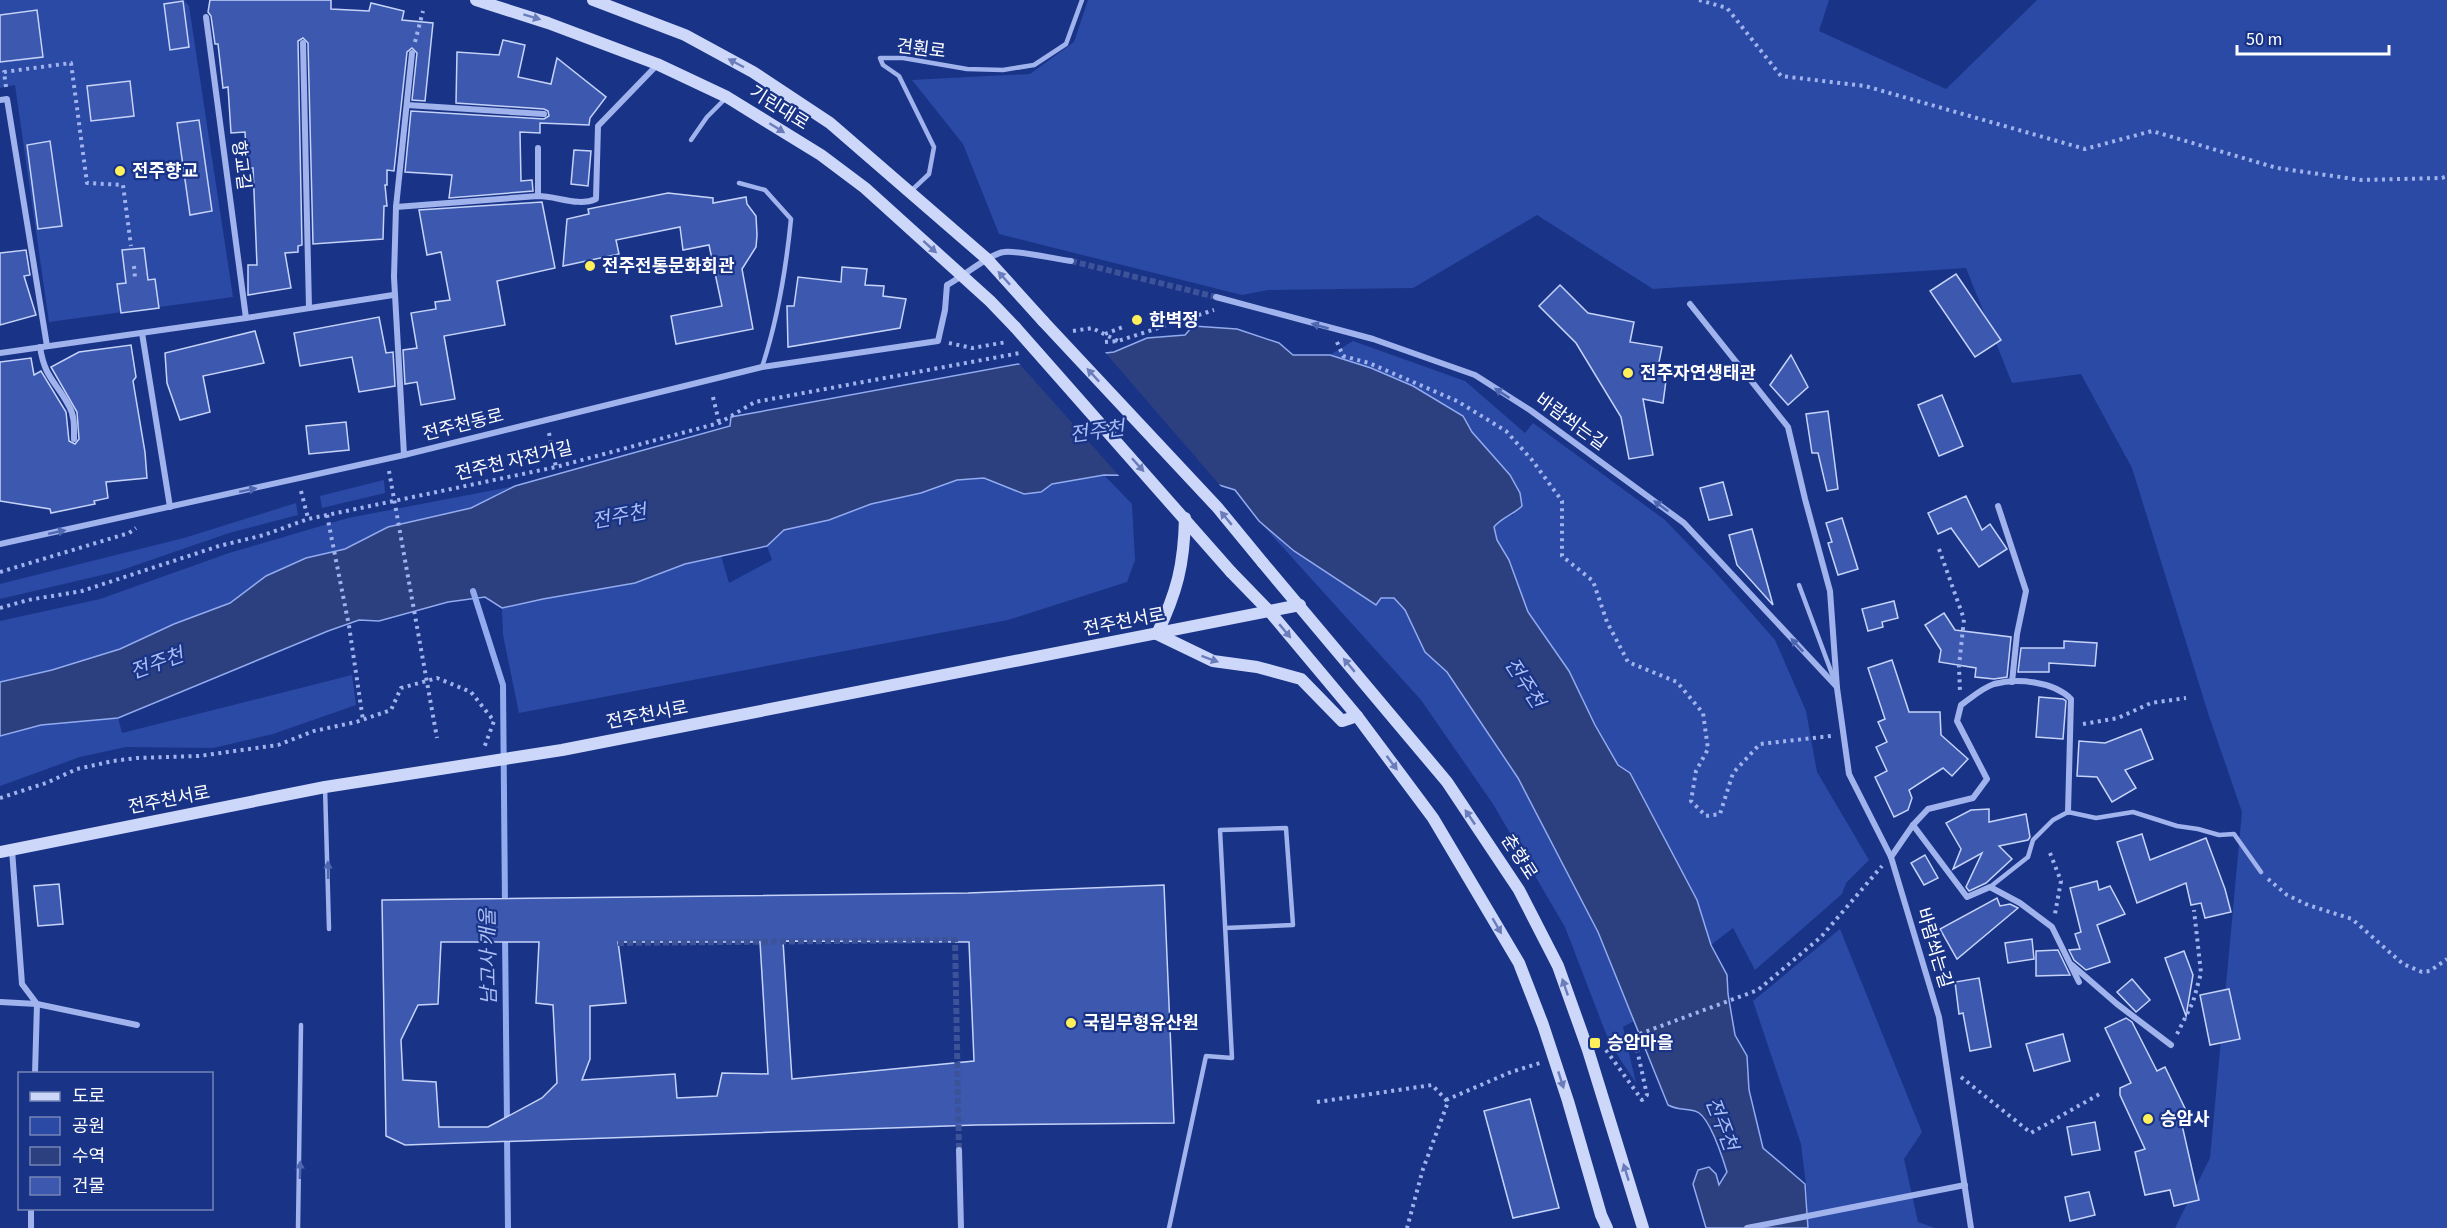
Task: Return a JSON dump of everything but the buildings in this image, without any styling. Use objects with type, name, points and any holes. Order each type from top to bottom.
[{"type":"street","name":"기린대로","points":[[476,0],[548,22],[657,64],[727,97],[821,155],[865,188],[1015,327],[1231,572],[1270,612]]},
{"type":"street","name":"기린대로","points":[[593,0],[685,35],[753,72],[830,123],[987,259],[1216,507],[1263,563]]},
{"type":"street","name":"향교길","points":[[206,17],[246,318]]},
{"type":"street","points":[[303,43],[309,308]]},
{"type":"street","points":[[404,455],[393,294],[396,207],[412,52]]},
{"type":"street","points":[[396,207],[538,196],[554,196],[583,202],[596,199],[598,126],[657,64]]},
{"type":"street","points":[[4,100],[43,347],[43,368],[69,406],[74,419],[74,439]]},
{"type":"street","points":[[407,105],[544,114]]},
{"type":"street","points":[[538,148],[538,196]]},
{"type":"street","points":[[963,277],[987,259],[1004,252],[1071,261]]},
{"type":"street","name":"전주천동로","points":[[0,544],[404,455],[762,367],[938,342],[945,310],[946,285],[963,277]]},
{"type":"street","points":[[0,353],[246,318],[393,294]]},
{"type":"street","name":"바람쐬는길","points":[[1216,297],[1416,352],[1475,375],[1530,410],[1684,523],[1837,688]]},
{"type":"street","name":"바람쐬는길","points":[[1690,304],[1788,427],[1804,499],[1830,591],[1837,688],[1849,774],[1891,856],[1939,1017],[1971,1228]]},
{"type":"street","points":[[142,333],[170,507]]},
{"type":"street","points":[[1998,506],[2026,591],[2017,634],[2012,682]]},
{"type":"street","points":[[1185,518],[1185,546],[1175,596],[1158,634],[1212,661],[1257,667],[1301,679],[1342,721],[1357,716]]},
{"type":"street","name":"춘향로","points":[[1263,563],[1447,782],[1519,890],[1558,966],[1588,1050],[1643,1228]]},
{"type":"street","name":"전주천서로","points":[[6,851],[325,788],[562,750],[1300,605]]},
{"type":"street","points":[[1270,612],[1357,716],[1433,818],[1519,963],[1554,1059],[1601,1215],[1607,1228]]},
{"type":"street","points":[[1891,856],[1913,825],[1928,810],[1974,798],[1987,779],[1957,722],[1961,705],[1991,685],[2019,680],[2062,690],[2071,699],[2068,812]]},
{"type":"street","points":[[1913,825],[1966,897],[1990,887],[2020,903],[2052,927],[2079,982]]},
{"type":"street","points":[[6,851],[22,984],[37,1004],[35,1072]]},
{"type":"street","points":[[2070,962],[2117,1004],[2171,1045]]},
{"type":"street","points":[[0,1002],[37,1004],[137,1025]]},
{"type":"street","points":[[959,1150],[961,1228]]},
{"type":"street","points":[[1747,1228],[1965,1185]]},
{"type":"street","points":[[31,1210],[31,1228]]},
{"type":"lane","name":"견훤로","points":[[909,193],[929,174],[934,147],[899,76],[883,65],[880,58],[903,58],[967,69],[1003,70],[1034,65],[1066,44],[1082,0]]},
{"type":"lane","points":[[691,140],[707,117],[727,97]]},
{"type":"lane","points":[[739,183],[765,190],[791,219],[785,270],[762,367]]},
{"type":"lane","points":[[1799,585],[1837,688]]},
{"type":"lane","points":[[325,788],[329,928]]},
{"type":"lane","points":[[1990,887],[2028,857],[2033,840],[2053,820],[2068,812],[2096,818],[2133,812],[2177,826],[2219,835],[2234,834],[2261,872]]},
{"type":"lane","points":[[1169,1228],[1206,1056],[1232,1058],[1220,830],[1286,828],[1293,925],[1226,928]]},
{"type":"lane","points":[[298,1228],[301,1024]]},
{"type":"path","points":[[1699,0],[1727,8],[1781,76],[1865,86],[2085,149],[2152,131],[2277,168],[2361,180],[2447,176]]},
{"type":"path","points":[[412,52],[423,11]]},
{"type":"path","points":[[4,100],[4,72],[71,63],[87,183],[123,185],[131,246]]},
{"type":"path","points":[[134,266],[135,278]]},
{"type":"path","points":[[1105,342],[1187,320],[1237,302]]},
{"type":"path","points":[[1104,334],[1123,327]]},
{"type":"path","points":[[1339,331],[1337,345],[1343,356],[1369,363],[1457,401],[1506,432],[1532,460],[1562,501],[1562,556],[1593,581],[1607,622],[1628,662],[1677,682],[1703,713],[1708,749],[1696,771],[1691,801],[1706,816],[1720,814],[1733,773],[1760,744],[1844,735]]},
{"type":"path","name":"전주천 자전거길","points":[[0,608],[92,588],[219,546],[264,535],[308,519],[556,467],[719,423],[755,402],[1023,352]]},
{"type":"path","points":[[713,397],[719,423]]},
{"type":"path","points":[[549,433],[556,467]]},
{"type":"path","points":[[389,471],[437,738]]},
{"type":"path","points":[[300,490],[308,519]]},
{"type":"path","points":[[0,572],[129,533],[140,525],[150,512]]},
{"type":"path","points":[[327,515],[349,626],[363,720]]},
{"type":"path","points":[[1939,549],[1964,619],[1959,666],[1961,705]]},
{"type":"path","points":[[0,798],[46,783],[77,769],[104,763],[137,758],[199,756],[278,745],[314,731],[363,720],[391,710],[401,688],[437,678],[471,692],[494,721],[484,762]]},
{"type":"path","points":[[2071,726],[2118,718],[2151,703],[2186,698]]},
{"type":"path","points":[[2050,853],[2061,881],[2052,927]]},
{"type":"path","points":[[1606,1050],[1642,1100],[1647,1095],[1634,1036],[1758,990],[1821,937],[1891,856]]},
{"type":"path","points":[[2261,872],[2287,895],[2308,905],[2352,919],[2403,964],[2422,972],[2430,971],[2447,959]]},
{"type":"path","points":[[2171,1045],[2193,1002],[2201,973],[2194,910]]},
{"type":"path","points":[[1407,1228],[1446,1100],[1511,1072],[1554,1059]]},
{"type":"path","points":[[1947,1066],[2031,1133],[2103,1092]]},
{"type":"path","points":[[1317,1102],[1432,1085],[1446,1100]]},
{"type":"green space","points":[[0,0],[184,0],[189,6],[233,297],[49,322],[15,85],[0,88]]},
{"type":"green space","points":[[1088,0],[1829,0],[1819,31],[1946,89],[2037,0],[2447,0],[2447,1228],[2175,1228],[2210,1158],[2242,812],[2209,716],[2132,468],[2081,374],[2012,383],[1966,268],[1653,289],[1537,215],[1413,288],[1268,290],[1242,295],[999,234],[963,144],[912,80],[1030,74],[1074,42]]},
{"type":"green space","points":[[1353,341],[1465,381],[1525,433],[1533,423],[1665,520],[1775,640],[1806,711],[1817,772],[1869,860],[1846,883],[1842,894],[1755,970],[1733,928],[1711,945],[1697,900],[1630,773],[1618,765],[1595,725],[1569,671],[1528,612],[1509,560],[1497,540],[1494,527],[1501,519],[1513,515],[1510,475],[1472,432],[1463,416],[1371,368],[1330,355]]},
{"type":"green space","points":[[1104,475],[1132,504],[1135,560],[1127,582],[1008,620],[519,713],[503,635],[502,608],[635,583],[685,564],[721,556],[729,583],[772,560],[767,546],[784,530],[829,520],[871,504],[921,493],[957,480],[984,478],[1024,494],[1041,492],[1052,484]]},
{"type":"green space","points":[[384,480],[385,493],[322,508],[320,496]]},
{"type":"green space","points":[[515,486],[472,508],[388,527],[345,549],[306,558],[266,576],[230,603],[174,624],[120,649],[52,670],[0,682],[0,621],[100,599],[229,553],[348,518]]},
{"type":"green space","points":[[296,503],[298,515],[229,533],[119,571],[0,599],[0,584],[184,538]]},
{"type":"green space","points":[[1259,521],[1294,551],[1377,605],[1381,598],[1394,598],[1405,610],[1425,652],[1447,672],[1518,778],[1598,932],[1634,1021],[1623,1027],[1636,1083],[1610,1044],[1565,927],[1493,804],[1421,700]]},
{"type":"green space","points":[[352,675],[356,705],[273,734],[213,748],[126,747],[80,757],[0,786],[0,736],[41,725],[118,718],[122,733]]},
{"type":"green space","points":[[1840,929],[1922,1132],[1904,1159],[1918,1222],[1935,1228],[1808,1228],[1807,1193],[1801,1144],[1753,1001]]},
{"type":"water","name":"전주천","points":[[1193,326],[1237,329],[1279,343],[1293,355],[1330,355],[1371,368],[1413,386],[1463,416],[1472,432],[1510,475],[1520,493],[1522,506],[1494,527],[1497,540],[1509,560],[1528,612],[1569,671],[1595,725],[1618,765],[1630,773],[1697,900],[1711,945],[1727,975],[1735,1035],[1747,1056],[1749,1090],[1763,1148],[1805,1184],[1808,1228],[1706,1228],[1693,1184],[1698,1170],[1709,1167],[1716,1174],[1719,1185],[1727,1172],[1710,1128],[1695,1111],[1668,1105],[1598,932],[1518,778],[1447,672],[1425,652],[1405,610],[1394,598],[1381,598],[1376,605],[1294,551],[1259,521],[1235,490],[1190,476],[1104,475],[1052,484],[1041,492],[1024,494],[984,478],[957,480],[921,493],[871,504],[829,520],[784,530],[767,546],[685,564],[635,583],[502,608],[485,597],[448,602],[379,621],[359,620],[118,718],[41,725],[0,736],[0,682],[52,670],[120,649],[174,624],[230,603],[266,576],[306,558],[345,549],[388,527],[471,508],[515,486],[730,426],[731,417],[1029,362],[1114,352],[1147,338],[1185,335]]},
{"type":"pier","points":[[1103,350],[1224,490],[1190,479],[1121,478],[1017,361]]},
{"type":"waterway","name":"남고사 개울","points":[[473,591],[503,685],[505,906]]},
{"type":"waterway","name":"남고사 개울","points":[[505,935],[507,1122]]},
{"type":"waterway","name":"남고사 개울","points":[[507,1136],[508,1228]]},
{"type":"tunnel","points":[[1071,261],[1216,297]]},
{"type":"tunnel","points":[[618,943],[955,940],[959,1150]]},
{"type":"place","name":"전주향교","points":[[120,171]]},
{"type":"place","name":"전주전통문화회관","points":[[590,266]]},
{"type":"place","name":"한벽정","points":[[1137,320]]},
{"type":"place","name":"전주자연생태관","points":[[1628,373]]},
{"type":"place","name":"국립무형유산원","points":[[1071,1023]]},
{"type":"place","name":"승암마을","points":[[1595,1043]]},
{"type":"place","name":"승암사","points":[[2148,1119]]}]
